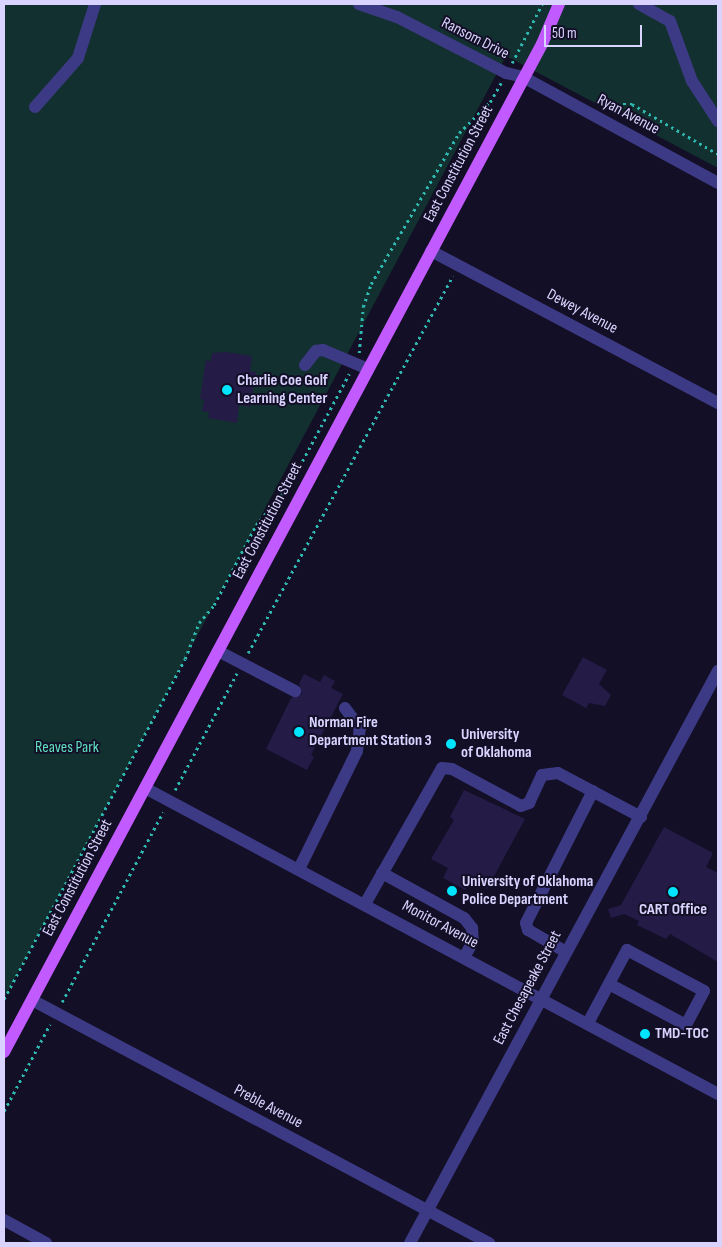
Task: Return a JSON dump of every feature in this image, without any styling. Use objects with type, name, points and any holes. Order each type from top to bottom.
[{"type":"main road","name":"East Constitution Street","points":[[4,1052],[523,77],[559,4]]},
{"type":"street","points":[[36,107],[78,58],[95,4]]},
{"type":"street","name":"Ransom Drive","points":[[359,4],[397,17],[506,73],[523,77]]},
{"type":"street","points":[[639,4],[670,21]]},
{"type":"street","points":[[668,4],[670,21],[692,81],[718,121]]},
{"type":"street","name":"Ryan Avenue","points":[[523,77],[718,182]]},
{"type":"street","name":"Dewey Avenue","points":[[431,250],[718,403]]},
{"type":"street","points":[[305,365],[316,351],[323,350],[368,369]]},
{"type":"street","points":[[218,651],[295,690]]},
{"type":"street","name":"East Chesapeake Street","points":[[410,1243],[541,998],[641,817],[718,670]]},
{"type":"street","points":[[300,869],[357,751],[360,728],[345,708]]},
{"type":"street","points":[[365,904],[442,768],[452,769],[521,806],[529,804],[542,775],[548,772],[558,773],[641,817]]},
{"type":"street","name":"Monitor Avenue","points":[[145,788],[465,956],[718,1094]]},
{"type":"street","points":[[566,952],[528,930],[526,923],[593,791]]},
{"type":"street","points":[[382,873],[464,918],[472,928],[473,941],[465,956]]},
{"type":"street","points":[[588,1023],[609,984],[628,950],[704,991],[686,1025],[609,984]]},
{"type":"street","name":"Preble Avenue","points":[[32,1000],[489,1243]]},
{"type":"street","points":[[4,1220],[46,1243]]},
{"type":"path","points":[[4,999],[185,659],[199,624],[214,605],[256,525],[290,484],[355,362],[362,347],[363,307],[371,284],[459,133],[490,102],[542,4]]},
{"type":"path","points":[[610,124],[620,106],[632,104],[718,154]]},
{"type":"path","points":[[4,1111],[169,800],[458,265]]},
{"type":"green space","name":"Reaves Park","points":[[4,4],[718,4],[718,168],[506,56],[4,999]]},
{"type":"building","name":"Charlie Coe Golf Learning Center","points":[[226,352],[252,356],[250,371],[256,372],[250,407],[239,405],[237,423],[208,418],[209,412],[202,411],[204,400],[200,399],[206,360],[211,361],[212,353]]},
{"type":"building","points":[[583,657],[607,670],[599,684],[611,695],[605,706],[589,703],[586,708],[562,695]]},
{"type":"building","name":"Norman Fire Department Station 3","points":[[304,674],[320,682],[324,675],[335,681],[331,688],[343,694],[311,755],[314,757],[307,770],[266,749],[291,698],[302,694],[299,684]]},
{"type":"building","name":"University of Oklahoma Police Department","points":[[464,790],[525,819],[487,889],[470,881],[465,890],[443,878],[448,868],[431,859],[454,820],[450,817]]},
{"type":"building","name":"CART Office","points":[[664,827],[713,853],[706,867],[718,873],[718,962],[670,934],[666,939],[637,925],[639,921],[624,914],[611,918],[608,909],[621,905]]},
{"type":"place","name":"Charlie Coe Golf Learning Center","points":[[227,390]]},
{"type":"place","name":"Norman Fire Department Station 3","points":[[299,732]]},
{"type":"place","name":"University of Oklahoma","points":[[451,744]]},
{"type":"place","name":"University of Oklahoma Police Department","points":[[452,891]]},
{"type":"place","name":"CART Office","points":[[673,892]]},
{"type":"place","name":"TMD-TOC","points":[[645,1034]]}]
